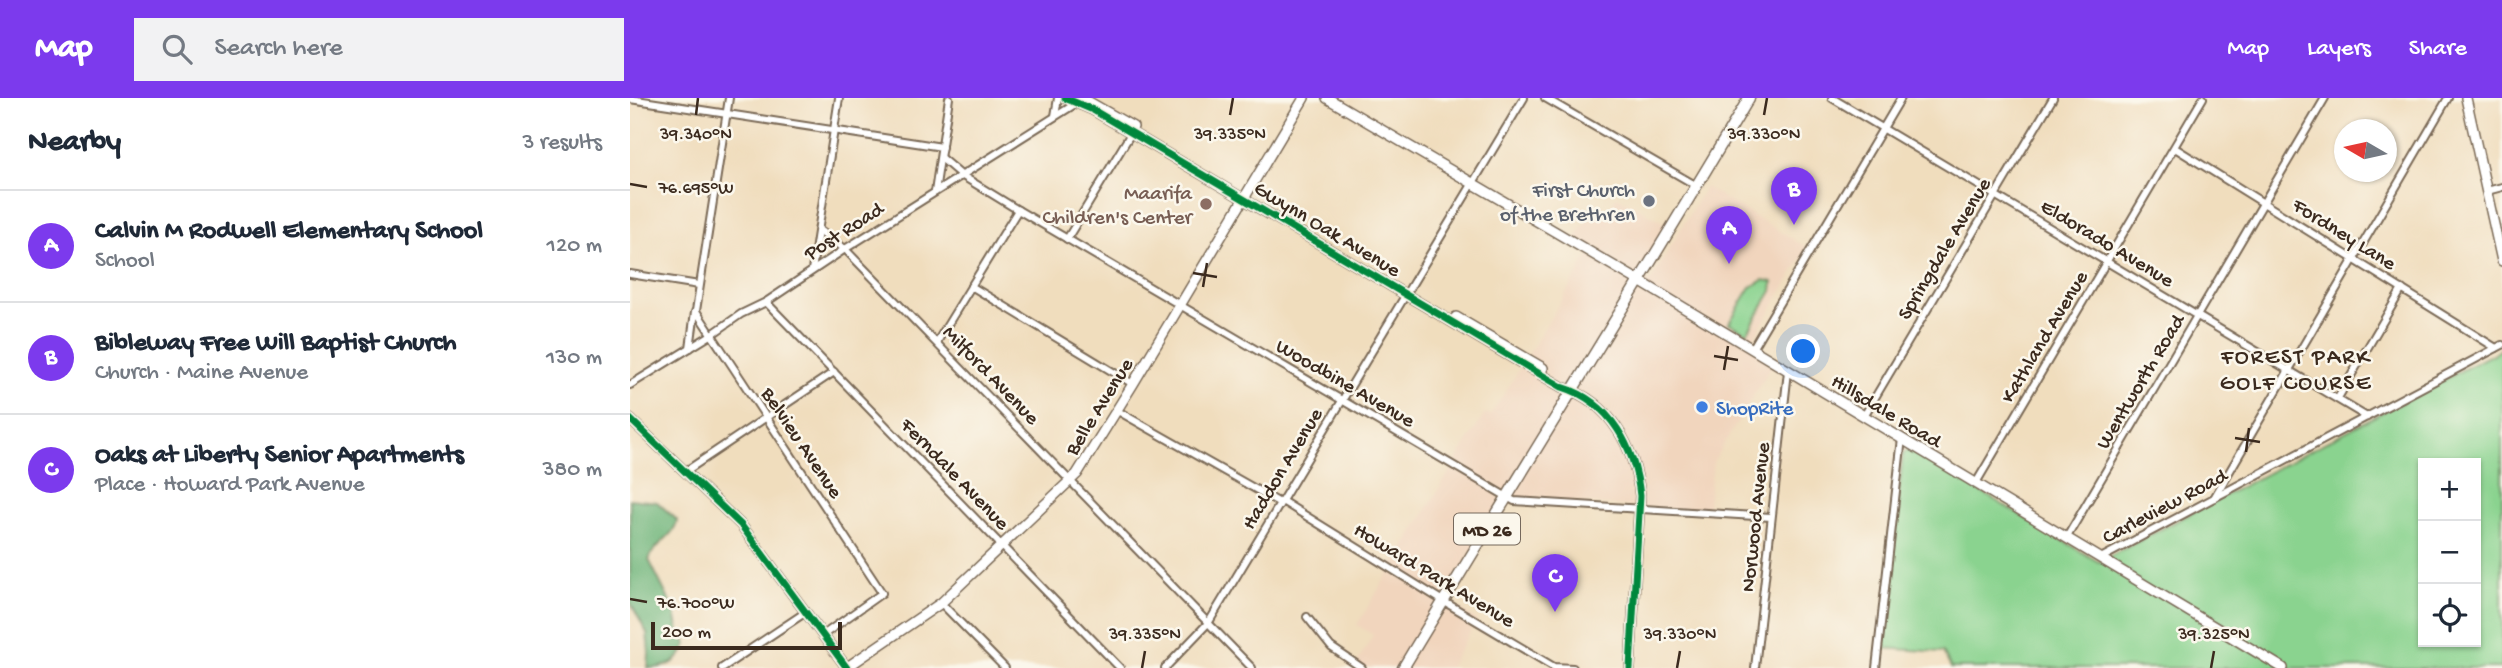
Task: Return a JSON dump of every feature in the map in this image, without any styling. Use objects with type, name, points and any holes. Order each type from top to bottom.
[{"type":"main road","name":"MD 26","points":[[1403,668],[1641,282],[1749,98]]},
{"type":"street","points":[[690,348],[729,98]]},
{"type":"street","points":[[812,270],[839,98]]},
{"type":"street","points":[[935,192],[949,98]]},
{"type":"street","points":[[1055,116],[1058,98]]},
{"type":"street","name":"Belle Avenue","points":[[847,668],[941,603],[1081,468],[1304,98]]},
{"type":"street","name":"Hillsdale Road","points":[[1327,98],[1641,282],[2284,668]]},
{"type":"street","name":"Haddon Avenue","points":[[1165,668],[1209,622],[1524,98]]},
{"type":"street","points":[[1545,98],[1697,186]]},
{"type":"street","name":"Eldorado Avenue","points":[[1832,98],[2367,417]]},
{"type":"street","points":[[1752,349],[1901,98]]},
{"type":"street","name":"Springdale Avenue","points":[[1864,416],[2053,98]]},
{"type":"street","name":"Kathland Avenue","points":[[1976,483],[2203,98]]},
{"type":"street","name":"Wentworth Road","points":[[2067,537],[2325,98]]},
{"type":"street","points":[[2214,498],[2448,98]]},
{"type":"street","points":[[2466,98],[2502,261]]},
{"type":"street","points":[[630,99],[942,147]]},
{"type":"street","name":"Post Road","points":[[630,385],[741,314],[766,302],[812,270],[1072,106],[1073,99]]},
{"type":"street","name":"Gwynn Oak Avenue","points":[[1073,99],[1133,130],[1565,382],[1600,409],[1627,442],[1638,479],[1640,509],[1630,668]]},
{"type":"street","points":[[1067,239],[1133,130]]},
{"type":"street","name":"Fordney Lane","points":[[2175,148],[2499,346]]},
{"type":"street","name":"Woodbine Avenue","points":[[941,158],[961,175],[1018,210],[1517,501],[1771,517]]},
{"type":"street","points":[[2487,191],[2502,187]]},
{"type":"street","points":[[937,342],[1018,210]]},
{"type":"street","name":"Milford Avenue","points":[[818,230],[845,249],[1252,668]]},
{"type":"street","points":[[630,274],[699,285]]},
{"type":"street","points":[[971,286],[1133,384]]},
{"type":"street","points":[[2338,398],[2402,289]]},
{"type":"street","name":"Ferndale Avenue","points":[[766,302],[1120,668]]},
{"type":"street","name":"Belvieu Avenue","points":[[696,311],[882,593],[823,635]]},
{"type":"street","name":"Carleview Road","points":[[2101,558],[2499,346]]},
{"type":"street","name":"Norwood Avenue","points":[[1755,668],[1788,371]]},
{"type":"street","points":[[686,471],[834,372]]},
{"type":"street","name":"Howard Park Avenue","points":[[1116,411],[1281,502],[1554,667],[1573,668]]},
{"type":"street","points":[[630,419],[741,525],[847,668]]},
{"type":"street","points":[[1875,668],[1902,438]]},
{"type":"street","points":[[941,603],[1004,668]]},
{"type":"street","points":[[722,668],[806,612]]},
{"type":"street","points":[[1307,617],[1331,647],[1362,668]]},
{"type":"shaded area","points":[[1705,187],[1808,248],[1752,341],[1699,312],[1774,362],[1713,462],[1707,512],[1506,497],[1444,600],[1477,620],[1449,668],[1354,668],[1373,635],[1357,625],[1485,413],[1490,415],[1506,391],[1581,268],[1590,252],[1573,242],[1597,203],[1608,210],[1617,196],[1673,228],[1644,279],[1650,282]]},
{"type":"green space","points":[[1764,280],[1773,282],[1772,291],[1747,333],[1729,323],[1751,287]]},
{"type":"green space","name":"FOREST PARK GOLF COURSE","points":[[2502,349],[2502,668],[1951,668],[1943,652],[1882,648],[1903,454],[1909,449],[2099,562]]},
{"type":"green space","points":[[630,499],[657,502],[677,520],[673,531],[655,549],[649,560],[675,612],[679,633],[687,644],[676,660],[661,667],[648,668],[647,633],[630,602]]},
{"type":"cycle path","points":[[1065,98],[1093,110],[1562,387],[1579,394],[1607,415],[1618,429],[1633,461],[1640,496],[1630,668]]},
{"type":"cycle path","points":[[630,419],[741,525],[847,668]]},
{"type":"place","name":"First Church of the Brethren","points":[[1649,201]]},
{"type":"place","name":"Maarifa Children's Center","points":[[1206,204]]},
{"type":"place","name":"Bibleway Free Will Baptist Church","points":[[1794,225]]},
{"type":"place","name":"Calvin M Rodwell Elementary School","points":[[1729,264]]},
{"type":"place","name":"ShopRite","points":[[1702,407]]},
{"type":"place","name":"Oaks at Liberty Senior Apartments","points":[[1555,612]]},
{"type":"district","name":"FOREST PARK GOLF COURSE","points":[[2296,368]]}]
